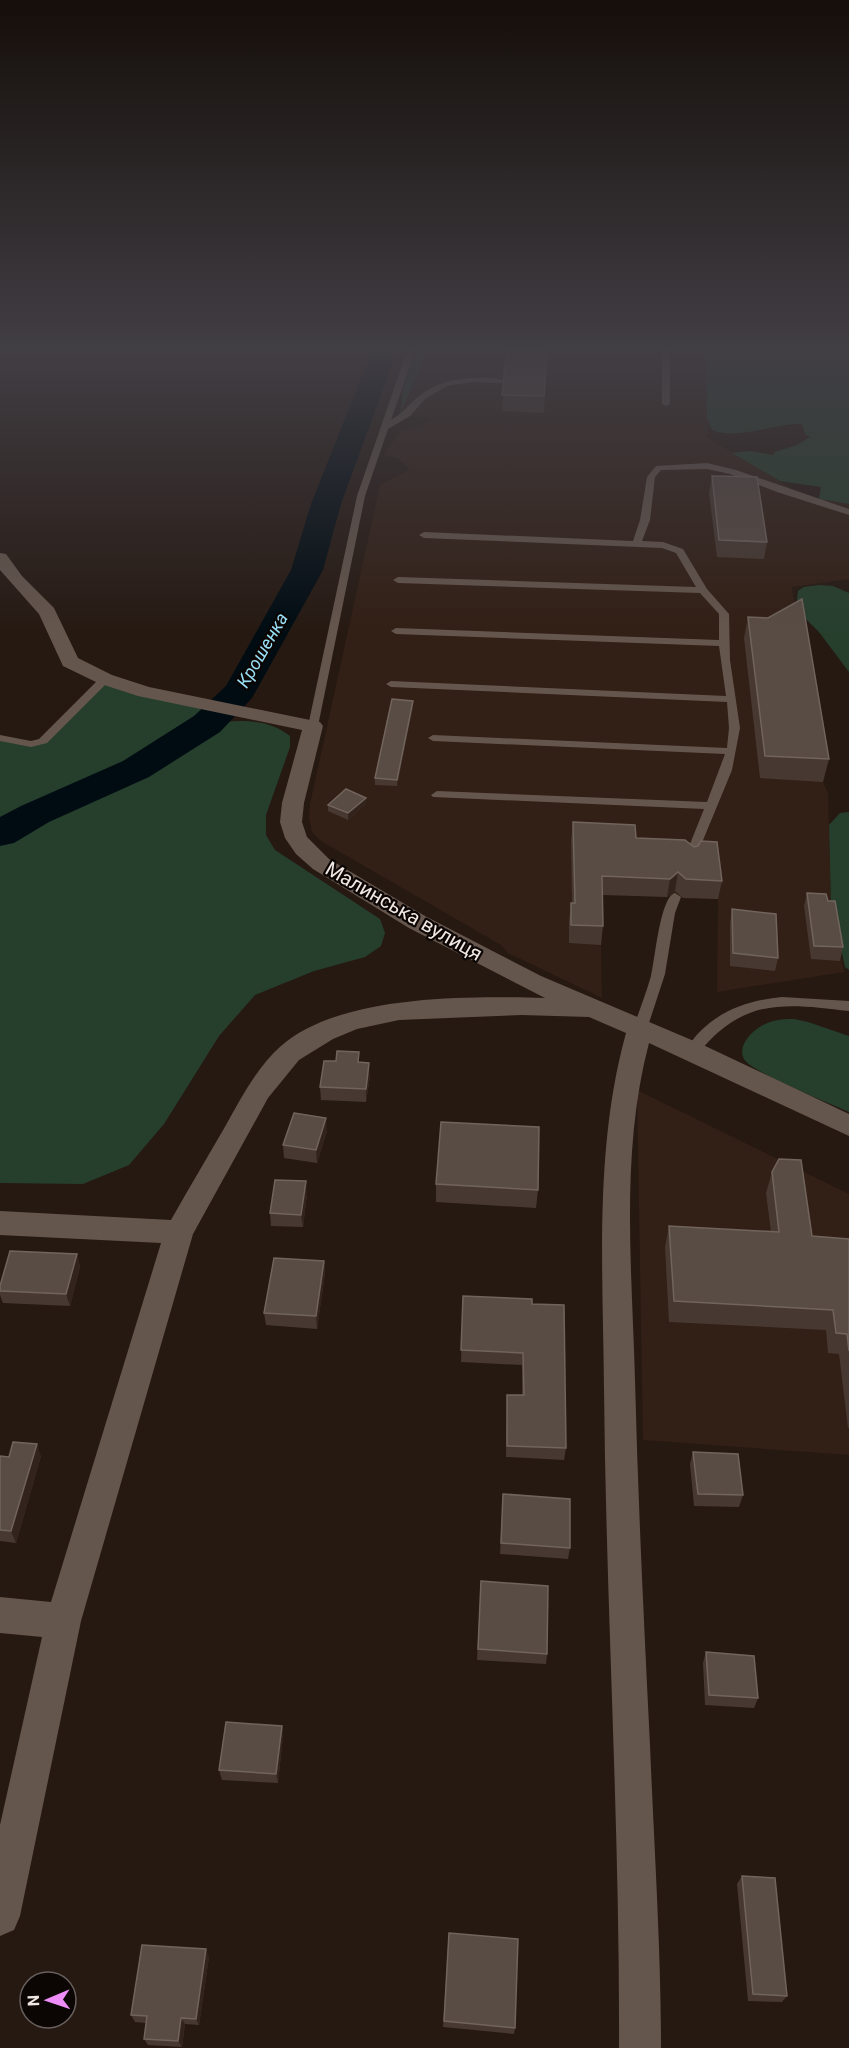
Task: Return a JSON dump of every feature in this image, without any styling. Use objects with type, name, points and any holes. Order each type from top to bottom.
[{"type":"street","points":[[0,558],[16,580],[47,612],[70,662],[105,679],[145,692],[308,725]]},
{"type":"street","name":"Малинська вулиця","points":[[308,725],[291,822],[296,838],[304,849],[321,864],[417,922],[532,982],[692,1051],[849,1126]]},
{"type":"street","points":[[0,1916],[63,1621],[179,1232],[259,1091],[290,1053],[324,1032],[352,1021],[421,1009],[522,1006],[591,1008]]},
{"type":"street","points":[[640,1029],[632,1053],[624,1096],[616,1163],[621,1493],[640,1975],[640,2048]]},
{"type":"street","points":[[0,1223],[179,1232]]},
{"type":"street","points":[[0,1615],[63,1621]]},
{"type":"lane","name":"Малинська вулиця","points":[[308,725],[361,496],[378,444]]},
{"type":"lane","points":[[637,544],[645,520],[651,477],[659,468],[706,466],[733,472],[849,512]]},
{"type":"lane","points":[[424,536],[663,545],[680,551],[703,590],[724,614],[734,737],[723,783],[698,831],[690,859]]},
{"type":"lane","points":[[398,580],[703,590]]},
{"type":"lane","points":[[396,631],[725,643]]},
{"type":"lane","points":[[0,738],[31,744],[43,741],[105,679]]},
{"type":"lane","points":[[392,684],[732,699]]},
{"type":"lane","points":[[433,738],[730,751]]},
{"type":"lane","points":[[437,795],[711,806]]},
{"type":"lane","points":[[640,1029],[658,974],[669,913],[675,897]]},
{"type":"lane","points":[[692,1051],[704,1032],[723,1017],[754,1005],[803,1002],[849,1006]]},
{"type":"shaded area","points":[[392,444],[718,444],[806,497],[849,504],[849,579],[792,587],[823,782],[828,793],[831,904],[844,972],[717,992],[718,899],[600,894],[602,998],[508,953],[501,945],[321,841],[312,832],[309,818],[310,804],[380,485],[409,470],[397,458],[384,455]]},
{"type":"shaded area","points":[[637,1090],[849,1194],[849,1455],[643,1440]]},
{"type":"green space","points":[[849,444],[849,504],[819,499],[821,487],[780,481],[732,453],[750,451],[773,455],[775,452],[797,445]]},
{"type":"green space","points":[[833,586],[849,593],[849,672],[819,632],[801,614],[797,600],[798,591],[804,587]]},
{"type":"green space","points":[[105,679],[225,706],[209,724],[251,721],[271,726],[290,736],[290,747],[266,815],[266,835],[275,850],[380,919],[385,933],[381,946],[365,957],[314,971],[255,995],[219,1036],[164,1124],[129,1165],[83,1184],[0,1183],[0,738],[31,744],[43,741]]},
{"type":"green space","points":[[849,812],[849,970],[845,967],[831,904],[829,825],[840,813]]},
{"type":"green space","points":[[794,1019],[849,1036],[849,1112],[761,1072],[744,1059],[743,1045],[749,1036],[761,1026],[771,1022]]},
{"type":"building","points":[[712,476],[757,477],[767,542],[719,540]]},
{"type":"building","points":[[802,599],[829,759],[765,756],[748,617],[768,618]]},
{"type":"building","points":[[392,699],[413,701],[397,780],[375,778]]},
{"type":"building","points":[[346,789],[366,798],[348,813],[328,805]]},
{"type":"building","points":[[573,822],[635,825],[636,838],[685,840],[694,847],[698,846],[701,841],[717,842],[722,881],[686,879],[678,872],[670,879],[602,876],[603,926],[571,925],[571,903],[575,903]]},
{"type":"building","points":[[807,893],[826,894],[828,901],[835,901],[843,947],[814,946]]},
{"type":"building","points":[[732,909],[776,914],[778,958],[733,953]]},
{"type":"building","points":[[337,1051],[359,1052],[358,1062],[369,1063],[366,1089],[320,1087],[324,1061],[336,1061]]},
{"type":"building","points":[[294,1113],[326,1118],[316,1150],[283,1145]]},
{"type":"building","points":[[441,1122],[539,1127],[538,1190],[436,1184]]},
{"type":"building","points":[[779,1159],[801,1160],[812,1236],[849,1239],[849,1351],[847,1334],[836,1333],[833,1310],[674,1301],[669,1226],[779,1232],[772,1172]]},
{"type":"building","points":[[275,1180],[306,1181],[301,1215],[270,1213]]},
{"type":"building","points":[[10,1251],[77,1254],[66,1294],[0,1291]]},
{"type":"building","points":[[274,1258],[324,1261],[316,1316],[264,1313]]},
{"type":"building","points":[[463,1296],[532,1299],[532,1304],[564,1305],[566,1448],[507,1446],[507,1395],[524,1395],[523,1353],[461,1350]]},
{"type":"building","points":[[13,1442],[37,1444],[11,1531],[0,1530],[0,1456],[9,1457]]},
{"type":"building","points":[[693,1452],[738,1454],[743,1495],[698,1494]]},
{"type":"building","points":[[503,1494],[570,1499],[570,1548],[501,1543]]},
{"type":"building","points":[[481,1581],[548,1586],[547,1654],[478,1649]]},
{"type":"building","points":[[706,1652],[754,1656],[758,1698],[709,1695]]},
{"type":"building","points":[[226,1722],[282,1726],[276,1774],[219,1770]]},
{"type":"building","points":[[742,1876],[775,1878],[787,1996],[753,1994]]},
{"type":"building","points":[[449,1933],[518,1939],[515,2028],[444,2021]]},
{"type":"building","points":[[142,1945],[206,1949],[196,2019],[181,2018],[178,2041],[144,2039],[147,2016],[131,2015]]},
{"type":"waterway","name":"Крошенка","points":[[0,834],[35,814],[136,769],[207,724],[240,691],[307,570],[326,504],[349,444]]}]
